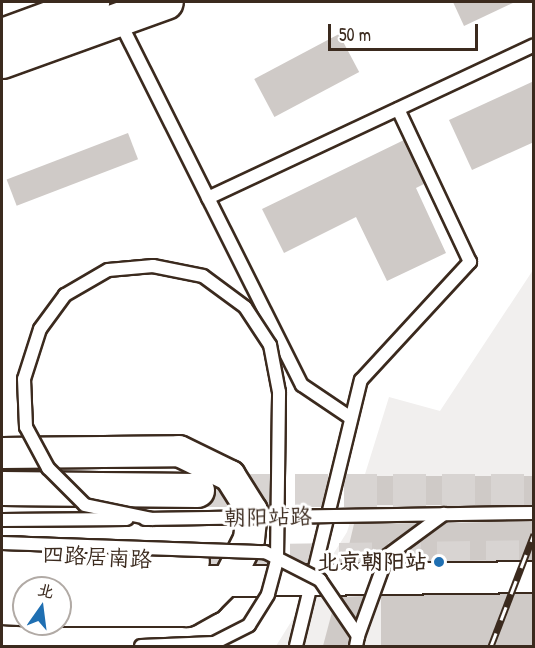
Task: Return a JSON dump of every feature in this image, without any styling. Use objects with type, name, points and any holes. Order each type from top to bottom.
[{"type":"main road","points":[[2,35],[92,2]]},
{"type":"main road","points":[[2,61],[166,2]]},
{"type":"main road","name":"朝阳站路","points":[[2,488],[196,490]]},
{"type":"main road","name":"四路居南路","points":[[2,553],[192,561]]},
{"type":"street","points":[[2,453],[179,451],[230,476],[252,511],[249,539],[230,576],[208,599],[186,611],[72,611]]},
{"type":"street","points":[[2,584],[534,577]]},
{"type":"lane","points":[[119,19],[302,385],[351,418]]},
{"type":"lane","points":[[208,198],[534,45]]},
{"type":"lane","points":[[296,646],[362,380],[470,262],[398,109]]},
{"type":"lane","points":[[141,646],[214,643],[249,625],[268,594],[277,560],[279,392],[264,335],[245,307],[203,276],[153,266],[108,270],[66,295],[40,329],[24,379],[26,427],[48,468],[85,505],[152,519]]},
{"type":"lane","name":"朝阳站路","points":[[2,520],[534,513]]},
{"type":"lane","points":[[357,641],[387,556],[444,514]]},
{"type":"lane","name":"朝阳站路","points":[[2,543],[265,552],[320,580],[357,641]]},
{"type":"shaded area","name":"北京朝阳站","points":[[533,270],[533,646],[276,646],[347,532],[389,397],[440,411]]},
{"type":"building","points":[[453,2],[515,2],[464,26]]},
{"type":"building","points":[[339,34],[359,72],[274,117],[254,79]]},
{"type":"building","points":[[534,81],[534,142],[472,170],[449,120]]},
{"type":"building","points":[[128,133],[138,159],[17,206],[7,180]]},
{"type":"building","points":[[404,140],[424,184],[416,188],[446,253],[387,281],[356,217],[284,253],[262,209]]},
{"type":"building","points":[[366,476],[534,476],[534,505],[366,505]]},
{"type":"building","points":[[534,521],[534,560],[394,562],[446,523]]},
{"type":"building","points":[[418,523],[382,549],[376,562],[345,562],[354,524]]},
{"type":"building","points":[[381,594],[534,594],[534,646],[381,646]]},
{"type":"building","points":[[364,596],[356,618],[341,597]]},
{"type":"building","points":[[332,612],[349,638],[348,646],[323,646]]},
{"type":"tunnel","points":[[197,490],[534,490]]},
{"type":"tunnel","points":[[192,561],[534,556]]},
{"type":"railway","points":[[491,646],[534,534]]},
{"type":"place","name":"北京朝阳站","points":[[439,562]]}]
